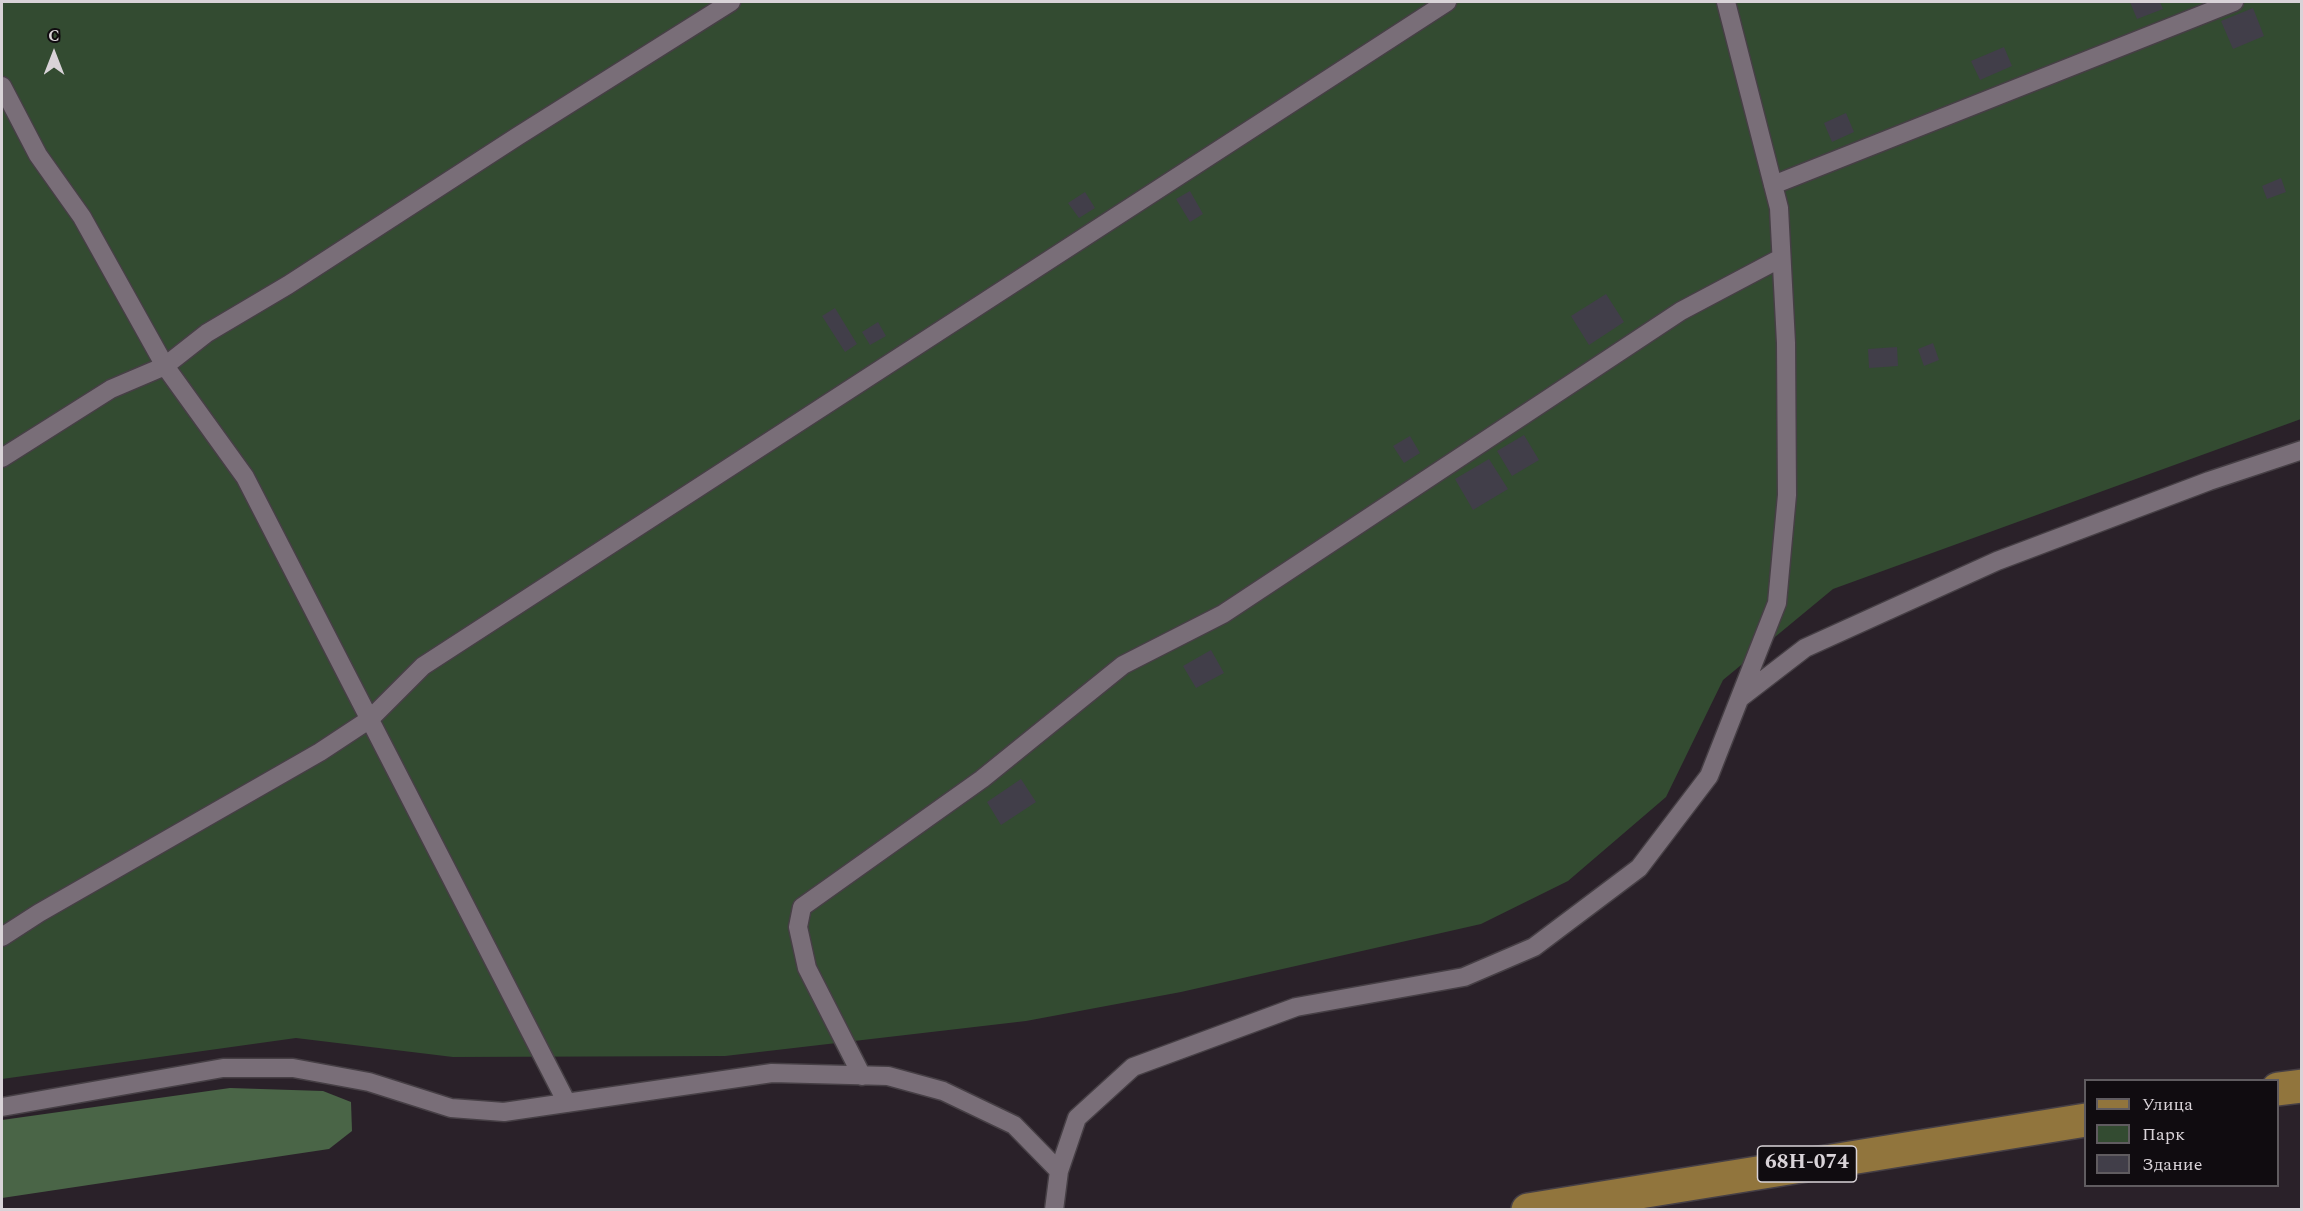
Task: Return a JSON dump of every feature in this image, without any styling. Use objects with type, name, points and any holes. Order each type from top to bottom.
[{"type":"main road","points":[[2279,1089],[2301,1086]]},
{"type":"main road","name":"68Н-074","points":[[1528,1209],[2084,1120]]},
{"type":"lane","points":[[2,458],[111,389],[165,366],[207,333],[288,285],[731,2]]},
{"type":"lane","points":[[2,937],[39,913],[320,752],[369,719],[423,666],[1447,2]]},
{"type":"lane","points":[[1054,1209],[1059,1171],[1077,1118],[1133,1068],[1296,1007],[1464,977],[1534,947],[1639,868],[1709,776],[1777,603],[1787,495],[1786,343],[1779,208],[1726,2]]},
{"type":"lane","points":[[1773,185],[2234,2]]},
{"type":"lane","points":[[2,86],[38,154],[82,217],[165,366],[245,477],[567,1103]]},
{"type":"lane","points":[[862,1076],[807,968],[798,927],[802,907],[982,779],[1124,665],[1223,614],[1681,312],[1781,258]]},
{"type":"lane","points":[[1739,699],[1805,648],[1997,561],[2208,481],[2301,450]]},
{"type":"lane","points":[[2,1107],[223,1068],[293,1068],[369,1082],[451,1108],[504,1112],[772,1073],[888,1076],[943,1091],[1014,1125],[1059,1171]]},
{"type":"green space","points":[[2,2],[2301,2],[2301,419],[1833,589],[1723,680],[1666,797],[1568,881],[1481,924],[1181,992],[1026,1021],[725,1056],[453,1057],[296,1038],[2,1079]]},
{"type":"green space","points":[[230,1088],[323,1091],[351,1102],[352,1131],[329,1149],[2,1198],[2,1120]]},
{"type":"building","points":[[2130,2],[2160,2],[2163,9],[2137,19]]},
{"type":"building","points":[[2253,8],[2264,36],[2233,49],[2221,21]]},
{"type":"building","points":[[2004,47],[2012,66],[1980,80],[1971,61]]},
{"type":"building","points":[[1846,113],[1854,132],[1832,142],[1824,123]]},
{"type":"building","points":[[2281,178],[2286,192],[2267,199],[2262,186]]},
{"type":"building","points":[[1190,191],[1203,214],[1190,222],[1176,199]]},
{"type":"building","points":[[1085,192],[1095,208],[1079,218],[1068,203]]},
{"type":"building","points":[[1606,294],[1624,322],[1589,345],[1571,316]]},
{"type":"building","points":[[835,308],[857,344],[845,352],[822,316]]},
{"type":"building","points":[[878,322],[886,336],[870,345],[862,332]]},
{"type":"building","points":[[1933,343],[1939,360],[1924,366],[1918,349]]},
{"type":"building","points":[[1897,347],[1898,366],[1869,368],[1868,349]]},
{"type":"building","points":[[1524,435],[1539,460],[1512,476],[1497,451]]},
{"type":"building","points":[[1410,436],[1420,453],[1404,463],[1393,446]]},
{"type":"building","points":[[1489,459],[1508,489],[1473,510],[1455,479]]},
{"type":"building","points":[[1211,650],[1224,673],[1196,688],[1183,666]]},
{"type":"building","points":[[1021,779],[1036,802],[1001,825],[987,802]]}]
